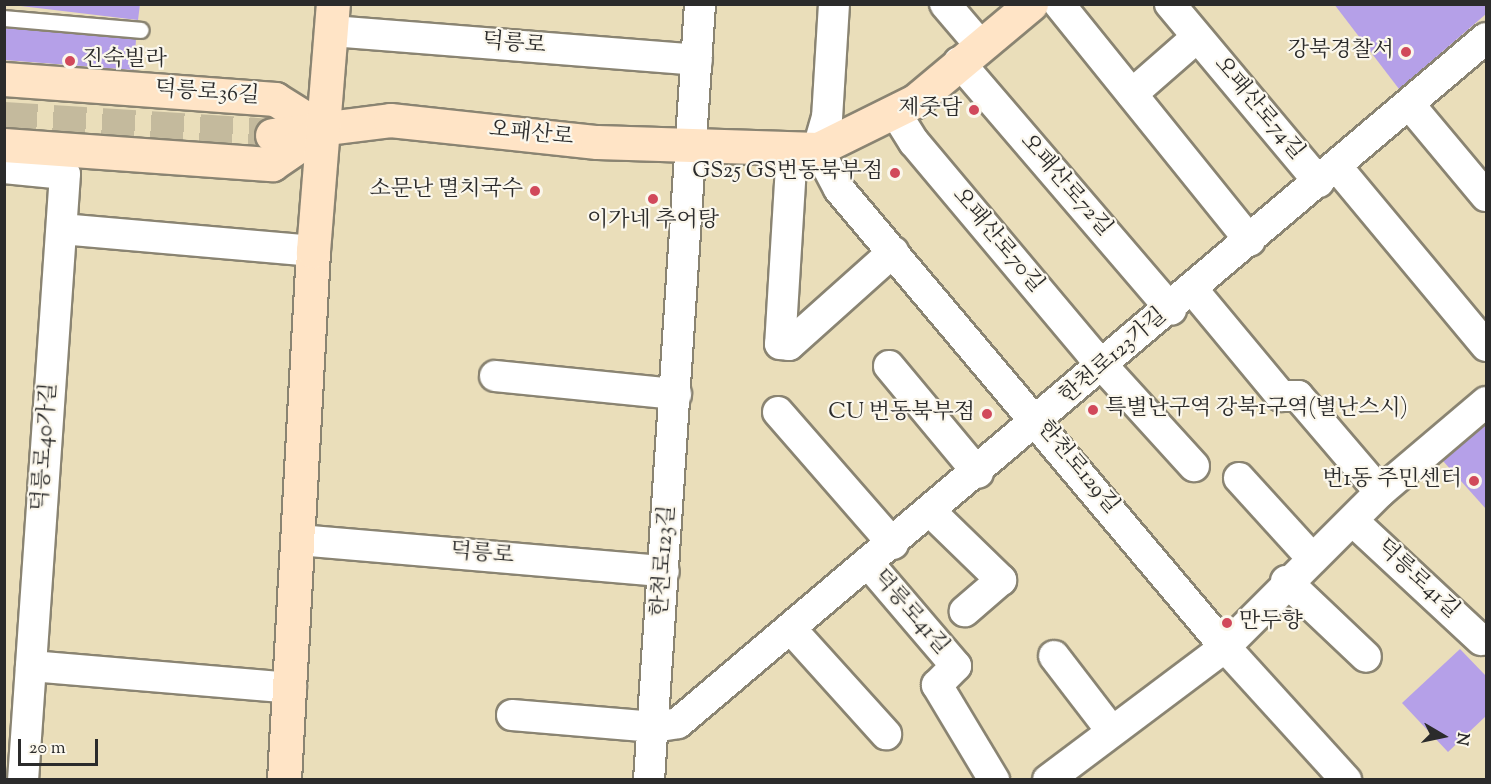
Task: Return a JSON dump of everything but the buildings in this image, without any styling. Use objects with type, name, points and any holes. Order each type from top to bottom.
[{"type":"street","name":"한천로123길","points":[[649,780],[693,146],[700,4]]},
{"type":"street","points":[[834,4],[827,117],[805,149],[780,344],[789,345],[893,252]]},
{"type":"street","points":[[945,4],[969,54]]},
{"type":"street","name":"오패산로","points":[[272,135],[390,120],[597,142],[805,149],[895,112],[1031,4]]},
{"type":"street","points":[[1059,4],[1250,241]]},
{"type":"street","name":"오패산로74길","points":[[1170,4],[1197,37],[1328,174],[1486,346]]},
{"type":"street","name":"덕릉로","points":[[284,780],[291,688],[313,250],[332,18],[697,60]]},
{"type":"street","name":"오패산로74길","points":[[1132,94],[1197,37]]},
{"type":"street","name":"한천로123가길","points":[[654,727],[678,723],[1106,365],[1409,104],[1484,45]]},
{"type":"street","name":"오패산로72길","points":[[969,54],[1171,309]]},
{"type":"street","name":"덕릉로36길","points":[[4,79],[275,99],[323,129]]},
{"type":"street","points":[[1409,104],[1486,196]]},
{"type":"street","name":"오패산로70길","points":[[895,112],[914,142],[1194,466]]},
{"type":"street","points":[[4,145],[272,164],[323,129]]},
{"type":"street","name":"한천로129길","points":[[805,149],[1038,422],[1225,647],[1346,780]]},
{"type":"street","name":"덕릉로40가길","points":[[4,168],[65,174],[23,780]]},
{"type":"street","points":[[62,229],[313,250]]},
{"type":"street","points":[[1193,290],[1281,396],[1298,396],[1380,492]]},
{"type":"street","points":[[889,366],[978,473]]},
{"type":"street","points":[[495,376],[676,394]]},
{"type":"street","points":[[1048,780],[1110,729],[1225,647],[1286,580],[1353,521],[1380,492],[1486,402]]},
{"type":"street","points":[[778,412],[893,544]]},
{"type":"street","points":[[1239,478],[1311,557]]},
{"type":"street","points":[[931,512],[1001,580],[965,611]]},
{"type":"street","name":"덕릉로41길","points":[[1353,521],[1481,640]]},
{"type":"street","name":"덕릉로","points":[[299,540],[664,571]]},
{"type":"street","name":"덕릉로41길","points":[[869,564],[956,666],[937,685],[994,780]]},
{"type":"street","points":[[1286,580],[1366,657]]},
{"type":"street","points":[[791,629],[886,734]]},
{"type":"street","points":[[1054,656],[1110,729]]},
{"type":"street","points":[[31,666],[291,688]]},
{"type":"street","points":[[512,715],[654,727]]},
{"type":"lane","points":[[4,18],[140,30]]},
{"type":"tunnel","points":[[4,118],[272,135]]},
{"type":"place","name":"강북경찰서","points":[[1406,52]]},
{"type":"place","name":"진숙빌라","points":[[70,61]]},
{"type":"place","name":"제줏담","points":[[974,110]]},
{"type":"place","name":"GS25 GS번동북부점","points":[[895,173]]},
{"type":"place","name":"소문난 멸치국수","points":[[535,191]]},
{"type":"place","name":"이가네 추어탕","points":[[653,199]]},
{"type":"place","name":"특별난구역 강북1구역(별난스시)","points":[[1093,410]]},
{"type":"place","name":"CU 번동북부점","points":[[987,414]]},
{"type":"place","name":"번1동 주민센터","points":[[1474,481]]},
{"type":"place","name":"만두향","points":[[1227,623]]}]
